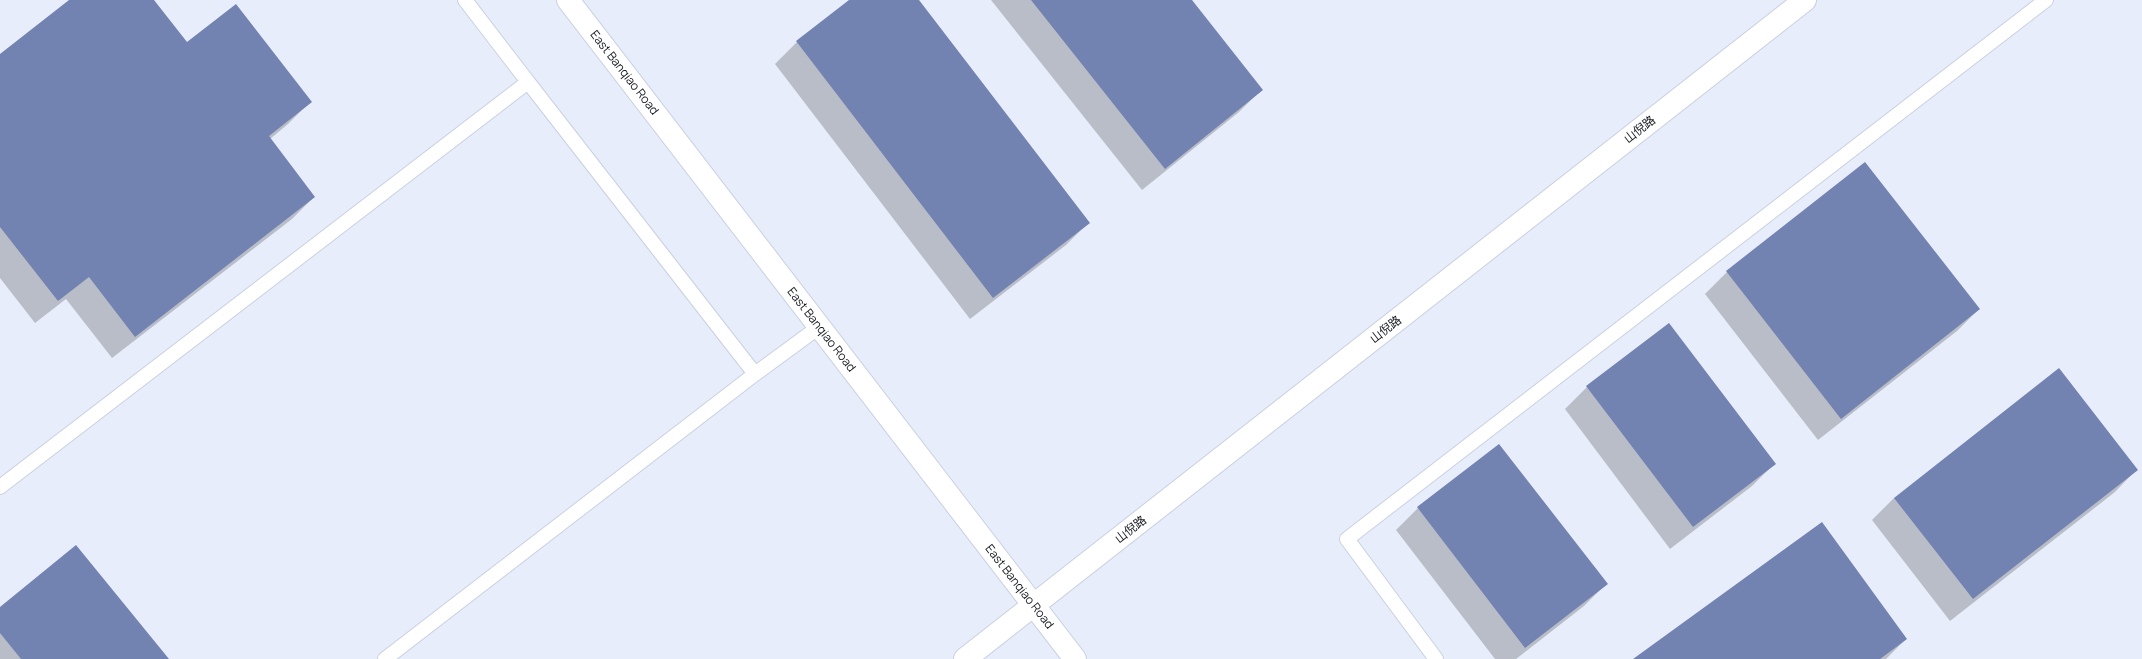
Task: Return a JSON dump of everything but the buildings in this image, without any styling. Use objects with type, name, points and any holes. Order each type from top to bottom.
[{"type":"street","name":"East Banqiao Road","points":[[568,0],[1075,659]]},
{"type":"street","name":"山倪路","points":[[965,659],[1034,607],[1805,0]]},
{"type":"lane","points":[[465,0],[755,374]]},
{"type":"lane","points":[[1436,659],[1347,539],[2046,0]]},
{"type":"lane","points":[[0,487],[528,82]]},
{"type":"lane","points":[[385,659],[755,374],[819,327]]},
{"type":"shaded area","points":[[0,0],[2142,0],[2142,659],[0,659]]}]
